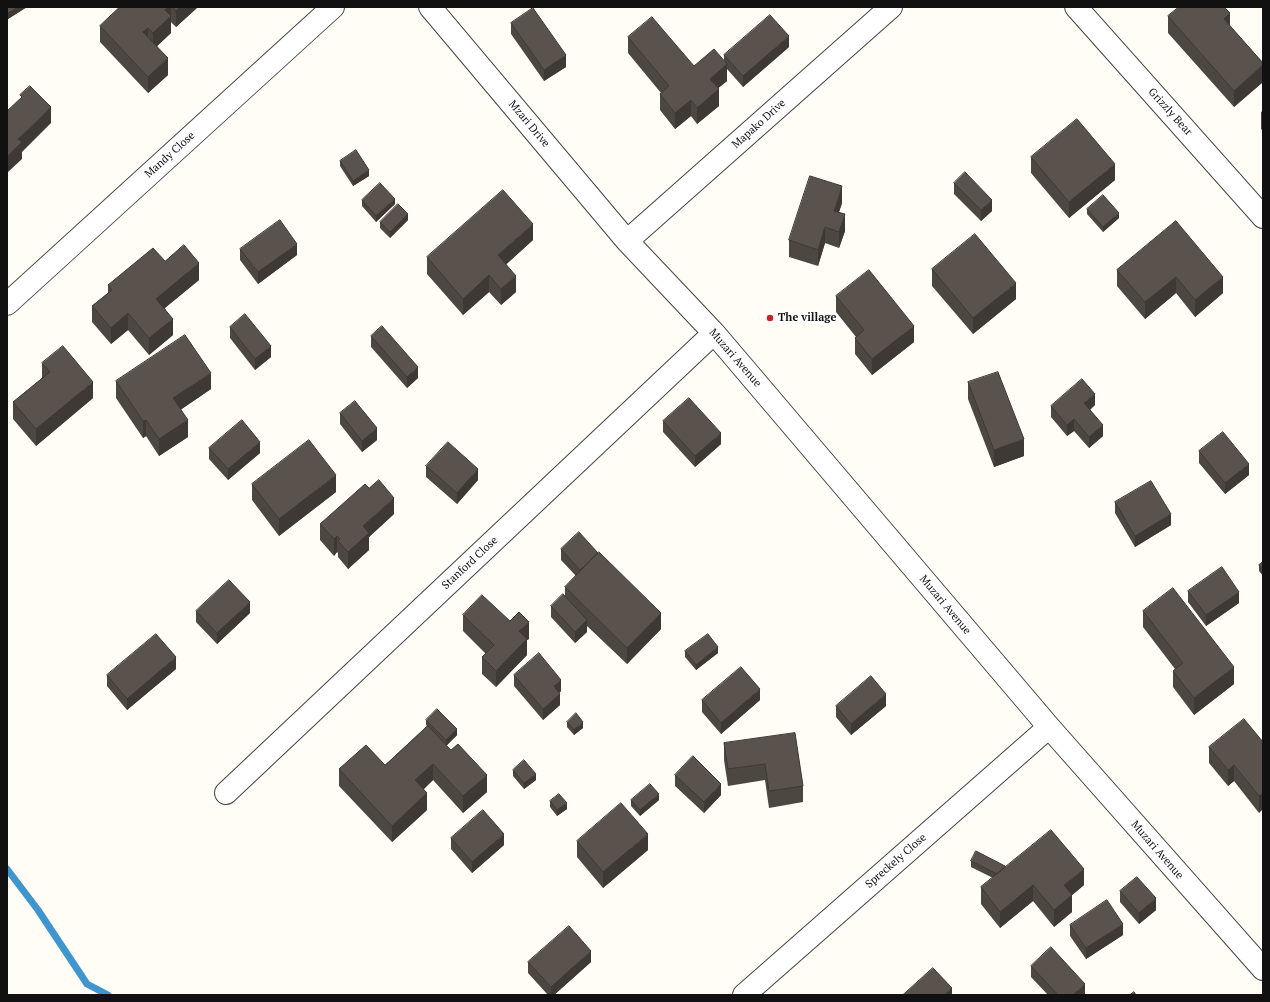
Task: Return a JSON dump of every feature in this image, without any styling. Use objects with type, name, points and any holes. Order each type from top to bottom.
[{"type":"street","name":"Mandy Close","points":[[7,304],[333,7]]},
{"type":"street","name":"Mzari Drive","points":[[430,7],[627,241]]},
{"type":"street","name":"Mapako Drive","points":[[627,241],[891,7]]},
{"type":"street","name":"Grizzly Bear","points":[[1076,7],[1263,217]]},
{"type":"street","name":"Muzari Avenue","points":[[627,241],[714,333],[1049,727],[1263,969]]},
{"type":"street","name":"Stanford Close","points":[[226,793],[714,333]]},
{"type":"street","name":"Spreckely Close","points":[[744,995],[1049,727]]},
{"type":"building","points":[[7,7],[18,7],[8,13]]},
{"type":"building","points":[[120,7],[168,7],[165,10],[171,16],[153,33],[148,28],[143,32],[168,58],[148,77],[100,26]]},
{"type":"building","points":[[173,7],[180,7],[176,11]]},
{"type":"building","points":[[1179,7],[1224,7],[1230,13],[1224,19],[1263,63],[1263,65],[1234,91],[1168,16]]},
{"type":"building","points":[[533,8],[566,55],[544,70],[511,23]]},
{"type":"building","points":[[770,15],[789,36],[743,76],[724,55]]},
{"type":"building","points":[[652,17],[694,66],[714,49],[727,64],[710,79],[719,89],[697,108],[691,100],[675,113],[660,94],[669,86],[628,37]]},
{"type":"building","points":[[30,86],[51,107],[18,139],[22,142],[7,157],[7,111],[22,97],[20,95]]},
{"type":"building","points":[[1077,119],[1115,164],[1069,202],[1031,157]]},
{"type":"building","points":[[356,150],[369,170],[353,181],[340,161]]},
{"type":"building","points":[[965,172],[992,200],[981,210],[954,183]]},
{"type":"building","points":[[810,176],[842,186],[834,211],[845,214],[839,232],[825,227],[818,250],[789,240]]},
{"type":"building","points":[[380,183],[395,199],[376,216],[362,200]]},
{"type":"building","points":[[503,190],[533,224],[498,255],[516,276],[501,289],[489,275],[463,299],[427,257]]},
{"type":"building","points":[[1103,195],[1119,213],[1103,227],[1087,209]]},
{"type":"building","points":[[398,204],[408,214],[390,232],[380,222]]},
{"type":"building","points":[[280,220],[297,244],[258,272],[240,249]]},
{"type":"building","points":[[1176,221],[1223,277],[1195,300],[1176,277],[1145,302],[1117,270]]},
{"type":"building","points":[[975,234],[1016,283],[973,318],[932,269]]},
{"type":"building","points":[[184,245],[199,263],[156,299],[173,319],[149,338],[128,313],[111,328],[92,306],[112,290],[108,285],[153,248],[165,261]]},
{"type":"building","points":[[869,270],[914,326],[872,359],[855,338],[864,330],[836,296]]},
{"type":"building","points":[[245,314],[271,346],[255,359],[230,327]]},
{"type":"building","points":[[382,326],[418,367],[407,377],[371,336]]},
{"type":"building","points":[[185,335],[211,373],[173,398],[188,420],[159,439],[146,420],[143,421],[116,381]]},
{"type":"building","points":[[63,346],[93,382],[36,429],[13,402],[50,372],[42,363]]},
{"type":"building","points":[[998,372],[1024,439],[994,450],[968,382]]},
{"type":"building","points":[[1082,379],[1095,394],[1084,403],[1103,425],[1089,437],[1074,419],[1067,425],[1051,406]]},
{"type":"building","points":[[689,398],[721,433],[695,456],[663,421]]},
{"type":"building","points":[[355,401],[377,428],[362,441],[340,413]]},
{"type":"building","points":[[242,420],[260,442],[228,469],[209,448]]},
{"type":"building","points":[[1223,432],[1249,464],[1225,483],[1199,451]]},
{"type":"building","points":[[309,440],[336,475],[279,519],[252,484]]},
{"type":"building","points":[[448,442],[478,469],[457,493],[426,466]]},
{"type":"building","points":[[379,480],[394,498],[363,526],[369,533],[348,552],[338,541],[340,539],[337,536],[334,539],[320,524],[365,484],[369,488]]},
{"type":"building","points":[[1151,481],[1171,514],[1135,536],[1115,502]]},
{"type":"building","points":[[579,532],[598,553],[580,570],[561,549]]},
{"type":"building","points":[[599,552],[661,613],[627,648],[565,587]]},
{"type":"building","points":[[1263,562],[1263,570],[1259,565]]},
{"type":"building","points":[[1222,567],[1239,592],[1206,615],[1188,591]]},
{"type":"building","points":[[229,580],[250,602],[217,633],[196,611]]},
{"type":"building","points":[[1173,588],[1234,667],[1194,698],[1173,671],[1183,663],[1143,611]]},
{"type":"building","points":[[563,594],[587,620],[575,632],[551,606]]},
{"type":"building","points":[[482,595],[510,621],[519,612],[529,622],[519,631],[527,639],[496,671],[482,657],[494,645],[463,615]]},
{"type":"building","points":[[156,634],[176,657],[127,699],[107,675]]},
{"type":"building","points":[[708,634],[718,647],[696,665],[685,651]]},
{"type":"building","points":[[539,653],[561,680],[554,686],[560,694],[543,709],[514,675]]},
{"type":"building","points":[[741,667],[760,689],[721,723],[702,700]]},
{"type":"building","points":[[871,676],[886,694],[851,724],[836,706]]},
{"type":"building","points":[[437,709],[457,729],[446,740],[426,720]]},
{"type":"building","points":[[576,713],[583,722],[574,730],[567,722]]},
{"type":"building","points":[[1244,719],[1263,742],[1263,793],[1259,796],[1234,765],[1228,770],[1209,747]]},
{"type":"building","points":[[428,726],[451,750],[458,744],[487,775],[463,796],[433,764],[415,780],[427,793],[392,826],[339,769],[366,745],[385,765]]},
{"type":"building","points":[[795,733],[803,786],[769,791],[765,764],[728,769],[724,743]]},
{"type":"building","points":[[693,756],[721,784],[704,802],[675,775]]},
{"type":"building","points":[[524,760],[536,774],[524,783],[513,770]]},
{"type":"building","points":[[650,784],[659,794],[640,810],[631,800]]},
{"type":"building","points":[[559,794],[567,803],[557,810],[550,801]]},
{"type":"building","points":[[621,803],[648,834],[603,872],[577,841]]},
{"type":"building","points":[[483,810],[504,834],[472,862],[451,838]]},
{"type":"building","points":[[1051,830],[1084,869],[1064,885],[1072,895],[1054,910],[1033,885],[1000,912],[981,887]]},
{"type":"building","points":[[976,851],[1005,866],[1004,868],[997,874],[971,861]]},
{"type":"building","points":[[1137,877],[1156,898],[1139,913],[1120,891]]},
{"type":"building","points":[[1107,900],[1123,924],[1086,948],[1070,925]]},
{"type":"building","points":[[569,926],[591,951],[551,987],[528,962]]},
{"type":"building","points":[[1051,947],[1085,984],[1073,995],[1058,995],[1031,966]]},
{"type":"building","points":[[933,968],[952,988],[944,995],[903,995]]},
{"type":"waterway","points":[[7,869],[38,910],[87,984],[108,995]]},
{"type":"place","name":"The village","points":[[770,318]]}]
